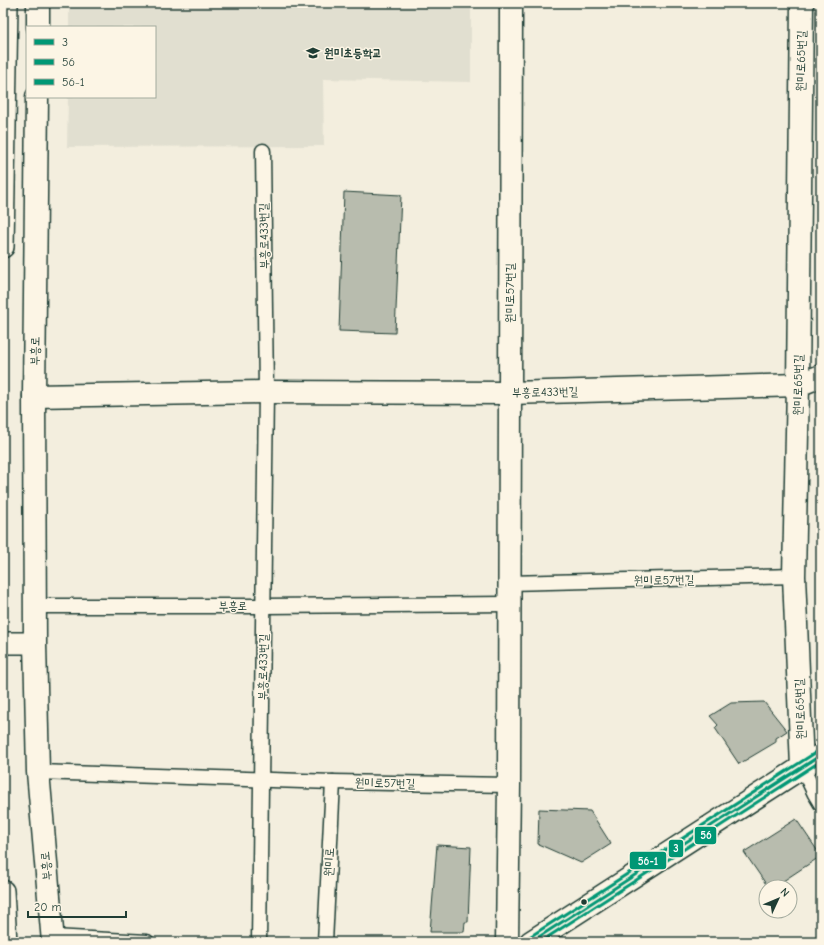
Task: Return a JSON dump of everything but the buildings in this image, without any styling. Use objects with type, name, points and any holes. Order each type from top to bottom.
[{"type":"street","points":[[3,247],[7,3]]},
{"type":"street","points":[[38,3],[38,26]]},
{"type":"street","name":"원미로57번길","points":[[507,942],[509,785],[511,3]]},
{"type":"street","name":"원미로65번길","points":[[802,3],[798,385],[794,576],[802,767]]},
{"type":"street","name":"부흥로","points":[[37,98],[34,396],[35,643],[38,772],[53,939]]},
{"type":"street","name":"부흥로433번길","points":[[34,396],[266,392],[510,393],[798,385],[821,376]]},
{"type":"street","points":[[5,643],[35,643]]},
{"type":"street","points":[[531,942],[821,755]]},
{"type":"street","points":[[3,891],[6,942]]},
{"type":"lane","name":"부흥로433번길","points":[[259,942],[266,392],[263,151]]},
{"type":"lane","name":"원미로57번길","points":[[264,606],[509,594],[794,576]]},
{"type":"lane","name":"부흥로","points":[[35,606],[264,606]]},
{"type":"lane","points":[[802,767],[821,804]]},
{"type":"lane","points":[[38,772],[261,779]]},
{"type":"lane","name":"원미로57번길","points":[[261,779],[333,782],[509,785]]},
{"type":"lane","name":"원미로","points":[[325,942],[333,782]]},
{"type":"lane","name":"부흥로","points":[[53,939],[147,942]]},
{"type":"shaded area","name":"원미초등학교","points":[[69,3],[471,3],[471,82],[323,79],[324,146],[67,147],[68,98],[156,98],[156,26],[69,26]]},
{"type":"transit line","name":"56-1","points":[[528,938],[818,751]]},
{"type":"transit line","name":"3","points":[[531,942],[821,755]]},
{"type":"transit line","name":"56","points":[[540,942],[821,761]]},
{"type":"place","name":"원미초등학교","points":[[313,53]]}]
